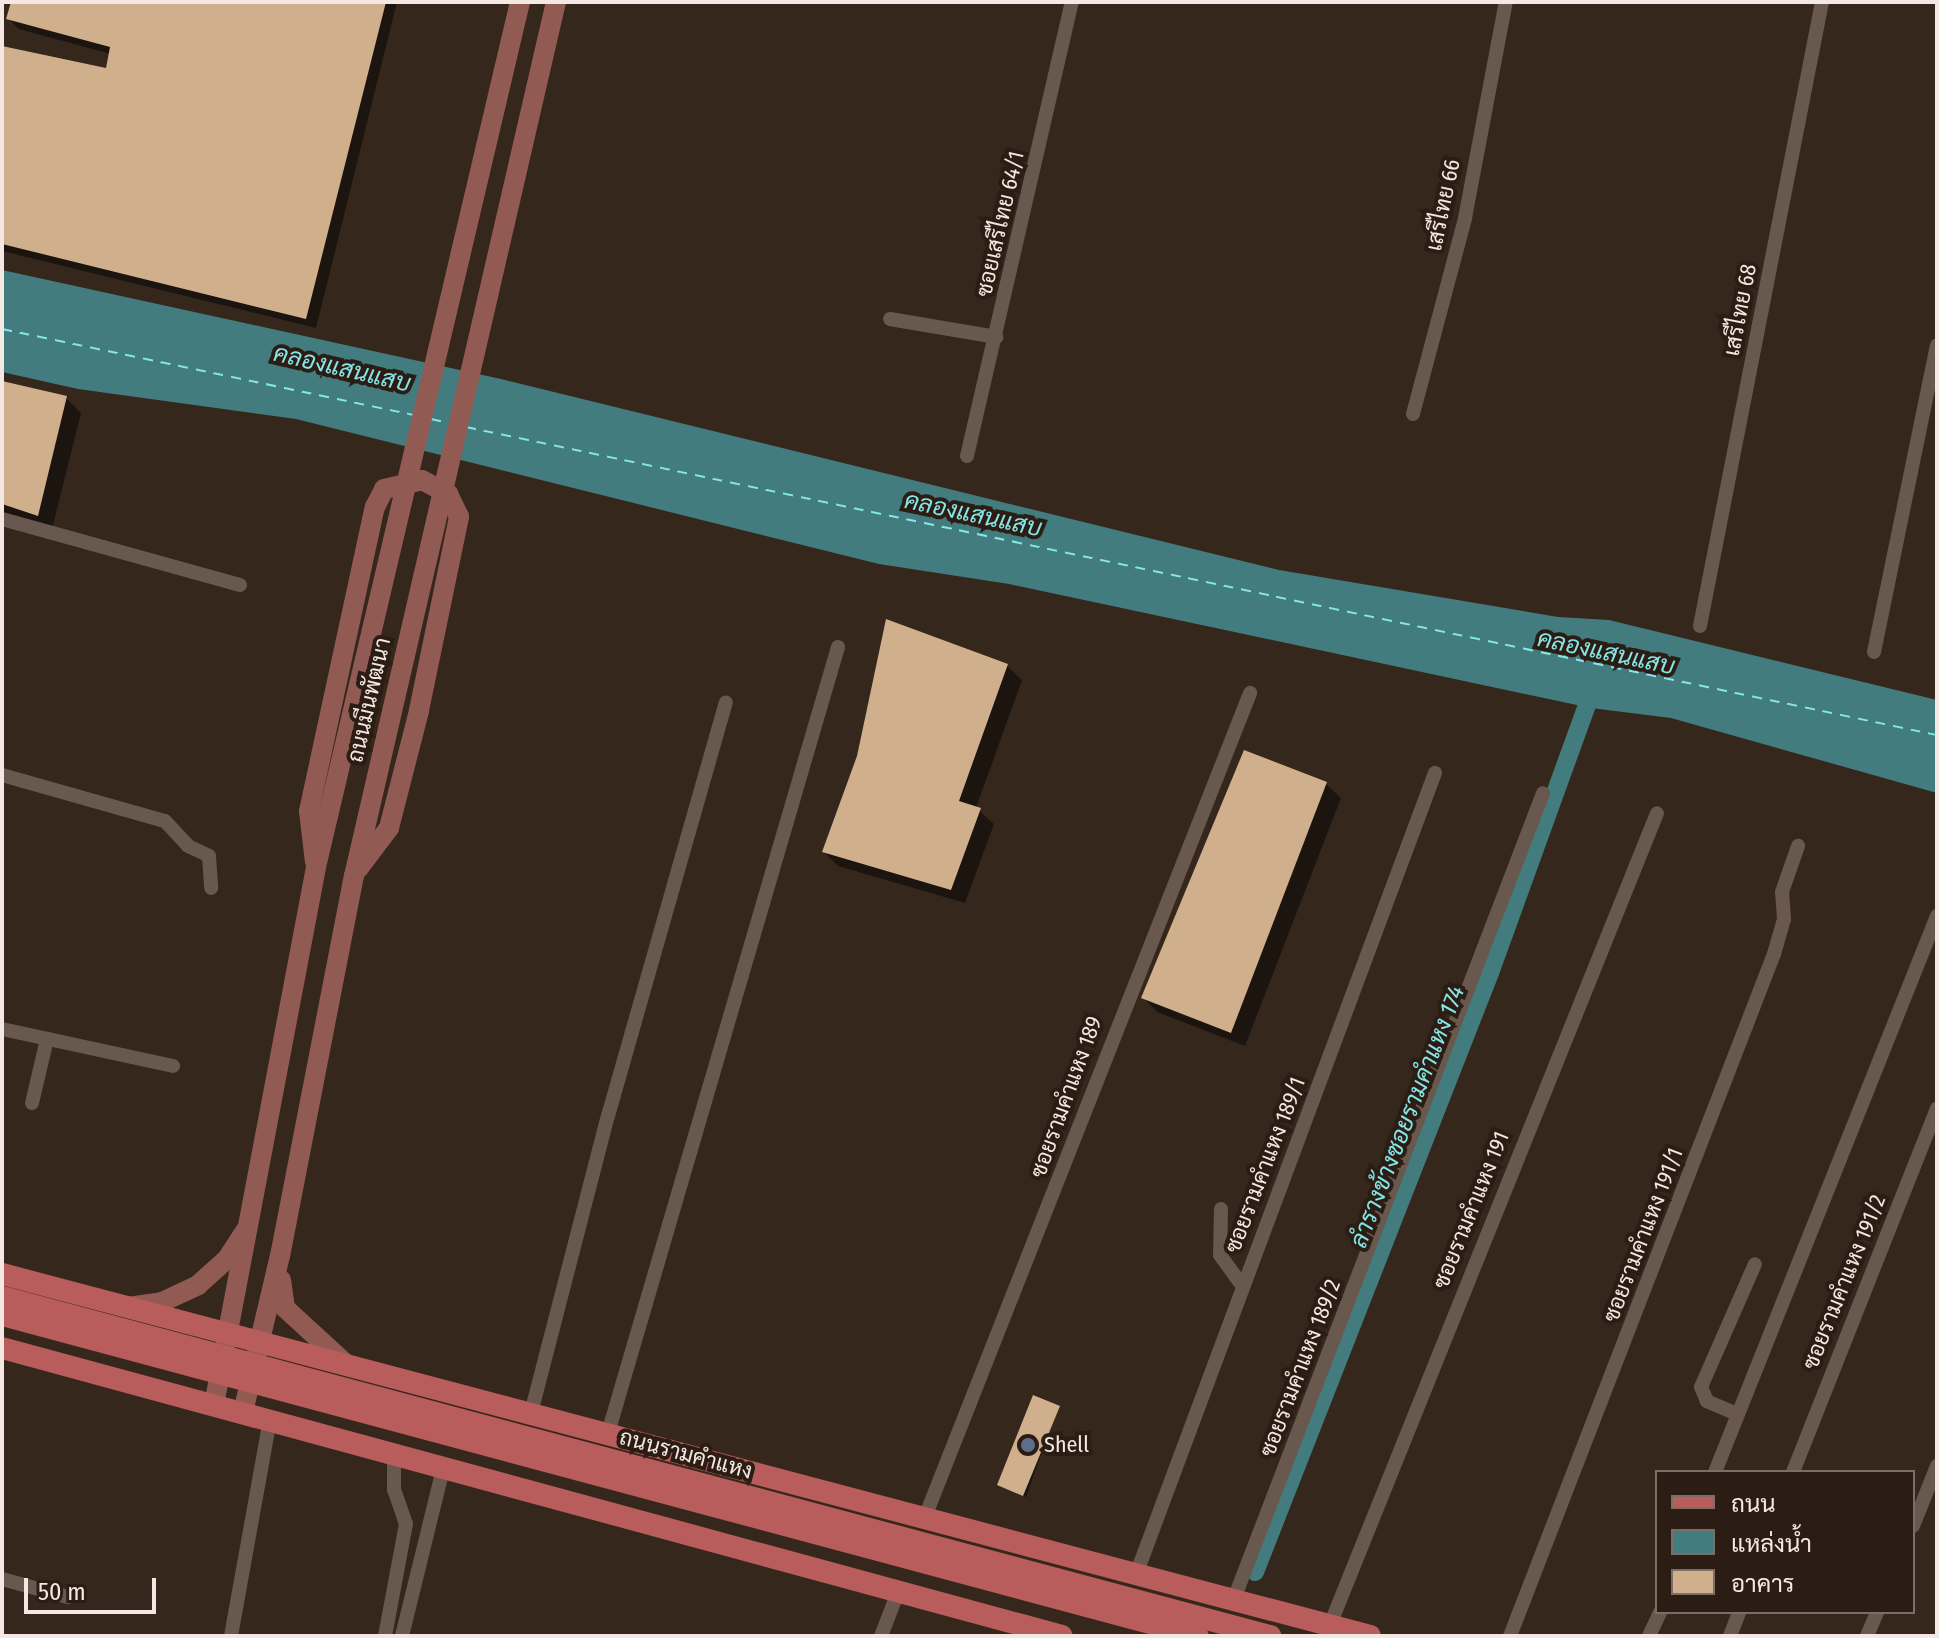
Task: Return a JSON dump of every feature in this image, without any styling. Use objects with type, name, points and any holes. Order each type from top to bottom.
[{"type":"main road","name":"ถนนรามคำแหง","points":[[2,1274],[1370,1636]]},
{"type":"main road","points":[[12,1350],[55,1351],[69,1332],[65,1309],[42,1285]]},
{"type":"main road","name":"ถนนรามคำแหง","points":[[2,1297],[1038,1582],[1198,1636]]},
{"type":"main road","name":"ถนนรามคำแหง","points":[[2,1315],[1038,1582],[1270,1636]]},
{"type":"main road","points":[[12,1350],[1062,1636]]},
{"type":"main road","points":[[435,1466],[408,1453],[405,1424],[419,1402],[450,1392]]},
{"type":"street","name":"ถนนมีนพัฒนา","points":[[214,1405],[231,1334],[316,867],[377,626],[520,2]]},
{"type":"street","name":"ถนนมีนพัฒนา","points":[[243,1412],[280,1256],[354,876],[556,2]]},
{"type":"street","name":"ซอยเสรีไทย 64/1","points":[[967,456],[1072,2]]},
{"type":"street","name":"เสรีไทย 66","points":[[1413,414],[1465,218],[1506,2]]},
{"type":"street","name":"เสรีไทย 68","points":[[1700,626],[1822,2]]},
{"type":"street","points":[[890,319],[996,337]]},
{"type":"street","points":[[1874,652],[1937,345]]},
{"type":"street","points":[[316,867],[309,811],[375,507],[384,489],[422,480],[448,494],[459,517],[389,828],[354,876]]},
{"type":"street","points":[[2,519],[240,585]]},
{"type":"street","points":[[608,1433],[838,647]]},
{"type":"street","name":"ซอยรามคำแหง 189","points":[[925,1517],[1250,693]]},
{"type":"street","points":[[531,1413],[608,1116],[726,703]]},
{"type":"street","name":"ซอยรามคำแหง 189/1","points":[[1137,1572],[1435,773]]},
{"type":"street","points":[[2,775],[165,821],[188,846],[209,856],[211,888]]},
{"type":"street","name":"ซอยรามคำแหง 189/2","points":[[1234,1599],[1543,793]]},
{"type":"street","name":"ซอยรามคำแหง 191","points":[[1330,1625],[1657,813]]},
{"type":"street","name":"ซอยรามคำแหง 191/1","points":[[1510,1636],[1774,954],[1784,919],[1782,892],[1798,846]]},
{"type":"street","points":[[1716,1470],[1937,916]]},
{"type":"street","points":[[2,1029],[173,1066]]},
{"type":"street","points":[[32,1103],[47,1039]]},
{"type":"street","name":"ซอยรามคำแหง 191/2","points":[[1794,1470],[1937,1109]]},
{"type":"street","points":[[1221,1209],[1220,1255],[1243,1287]]},
{"type":"street","points":[[128,1307],[162,1302],[198,1285],[227,1259],[250,1224]]},
{"type":"street","points":[[280,1256],[285,1308],[346,1364]]},
{"type":"street","points":[[1737,1414],[1707,1401],[1701,1387],[1755,1264]]},
{"type":"street","points":[[231,1636],[270,1420]]},
{"type":"street","points":[[385,1636],[406,1524],[394,1490],[394,1455]]},
{"type":"street","points":[[402,1636],[435,1466]]},
{"type":"street","points":[[1915,1521],[1937,1466]]},
{"type":"street","points":[[2,1579],[68,1597]]},
{"type":"street","points":[[881,1636],[898,1592]]},
{"type":"street","points":[[1649,1636],[1659,1614]]},
{"type":"street","points":[[1730,1636],[1738,1614]]},
{"type":"street","points":[[1867,1636],[1876,1614]]},
{"type":"water","name":"คลองแสนแสบ","points":[[2,270],[501,379],[1279,570],[1558,617],[1609,620],[1937,700],[1937,793],[1671,718],[1591,708],[1009,584],[879,564],[296,419],[78,389],[2,372]]},
{"type":"building","points":[[11,2],[386,2],[306,319],[2,244],[2,46],[106,68],[110,47],[6,19]]},
{"type":"building","points":[[2,381],[67,396],[38,516],[2,504]]},
{"type":"building","points":[[886,619],[1008,664],[959,801],[981,808],[951,890],[822,852],[857,756]]},
{"type":"building","points":[[1244,750],[1327,782],[1231,1033],[1141,998]]},
{"type":"building","name":"Shell","points":[[1033,1395],[1060,1406],[1023,1496],[997,1485]]},
{"type":"waterway","name":"ลำรางข้างซอยรามคำแหง 174","points":[[1255,1572],[1490,973],[1594,686]]},
{"type":"ferry route","points":[[2,329],[413,415]]},
{"type":"ferry route","points":[[431,419],[448,423]]},
{"type":"ferry route","points":[[466,427],[1937,735]]},
{"type":"place","name":"Shell","points":[[1028,1445]]}]
